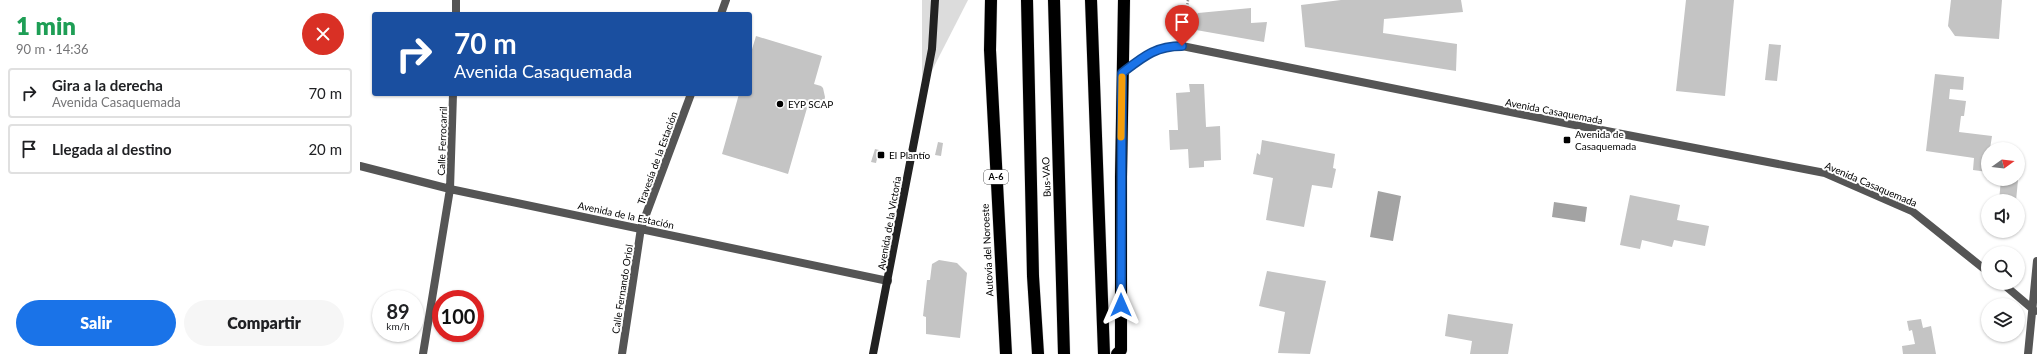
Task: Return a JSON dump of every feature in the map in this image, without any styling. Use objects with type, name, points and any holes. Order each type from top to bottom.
[{"type":"highway","name":"Autovía del Noroeste","points":[[990,0],[990,50],[1006,354]]},
{"type":"highway","points":[[1027,0],[1033,276],[1038,354]]},
{"type":"highway","name":"Bus-VAO","points":[[1054,0],[1064,354]]},
{"type":"highway","points":[[1091,0],[1104,354]]},
{"type":"highway","points":[[1117,354],[1121,350],[1122,73],[1124,0]]},
{"type":"street","points":[[456,0],[456,12]]},
{"type":"street","points":[[722,12],[726,0]]},
{"type":"street","name":"Avenida de la Victoria","points":[[873,354],[932,49],[935,0]]},
{"type":"street","name":"Avenida Casaquemada","points":[[1122,73],[1150,53],[1160,48],[1182,46],[1570,124],[1825,173],[1912,211],[1981,266]]},
{"type":"street","name":"Calle Ferrocarril","points":[[422,354],[450,189],[453,96]]},
{"type":"street","name":"Travesía de la Estación","points":[[641,228],[690,96]]},
{"type":"street","name":"Avenida de la Estación","points":[[360,166],[450,189],[888,281]]},
{"type":"street","name":"Calle Fernando Oriol","points":[[622,354],[641,228]]},
{"type":"street","points":[[2028,354],[2035,311],[2037,261]]},
{"type":"street","points":[[2010,290],[2035,311]]},
{"type":"path","points":[[1182,46],[1188,0]]},
{"type":"shaded area","points":[[922,0],[968,0],[922,90]]},
{"type":"shaded area","points":[[1378,191],[1401,196],[1393,241],[1370,237]]},
{"type":"shaded area","points":[[1554,202],[1587,207],[1585,222],[1552,217]]},
{"type":"building","points":[[1341,0],[1461,0],[1463,12],[1384,19],[1383,33],[1457,44],[1456,71],[1305,47],[1301,5]]},
{"type":"building","points":[[1686,0],[1734,0],[1725,96],[1676,91]]},
{"type":"building","points":[[1951,0],[2002,0],[1999,39],[1955,36],[1948,26]]},
{"type":"building","points":[[1251,8],[1251,23],[1267,22],[1264,42],[1196,30],[1190,22],[1198,13]]},
{"type":"building","name":"EYP SCAP","points":[[756,36],[822,56],[814,84],[823,88],[825,97],[824,102],[817,108],[807,108],[788,174],[722,154],[738,96],[752,96],[752,49]]},
{"type":"building","points":[[1769,44],[1781,45],[1777,81],[1765,80]]},
{"type":"building","points":[[1935,74],[1964,77],[1963,90],[1950,89],[1949,99],[1966,101],[1964,116],[1961,116],[1959,132],[1992,136],[1991,142],[1981,142],[1981,171],[1973,170],[1974,158],[1926,151]]},
{"type":"building","points":[[1189,84],[1204,84],[1206,127],[1220,126],[1221,160],[1204,161],[1204,167],[1189,168],[1188,149],[1170,150],[1169,130],[1178,130],[1176,93],[1190,92]]},
{"type":"building","points":[[1262,140],[1335,154],[1333,168],[1336,169],[1332,188],[1312,185],[1304,227],[1266,220],[1273,178],[1253,174],[1257,153],[1260,155]]},
{"type":"building","points":[[938,142],[943,143],[941,156],[935,155]]},
{"type":"building","points":[[875,149],[879,150],[876,163],[871,162]]},
{"type":"building","points":[[2000,186],[2017,186],[2017,194],[2000,194]]},
{"type":"building","points":[[1630,195],[1680,205],[1677,220],[1709,226],[1705,246],[1674,240],[1672,247],[1642,240],[1640,249],[1620,245]]},
{"type":"building","points":[[939,260],[957,263],[967,273],[960,338],[926,334],[926,317],[923,316],[927,280],[930,280],[932,264]]},
{"type":"building","points":[[1267,271],[1326,281],[1310,354],[1278,353],[1285,312],[1259,306]]},
{"type":"building","points":[[1448,314],[1513,324],[1508,354],[1470,354],[1472,341],[1445,336]]},
{"type":"building","points":[[1921,319],[1923,328],[1931,326],[1936,354],[1903,354],[1902,346],[1915,344],[1912,330],[1909,331],[1907,321]]},
{"type":"slow traffic","points":[[1121,137],[1122,77]]},
{"type":"place","name":"EYP SCAP","points":[[780,104]]},
{"type":"place","name":"Avenida de Casaquemada","points":[[1567,140]]},
{"type":"place","name":"El Plantío","points":[[881,155]]},
{"type":"route","points":[[1121,305],[1122,73],[1150,53],[1160,48],[1182,46]]}]
